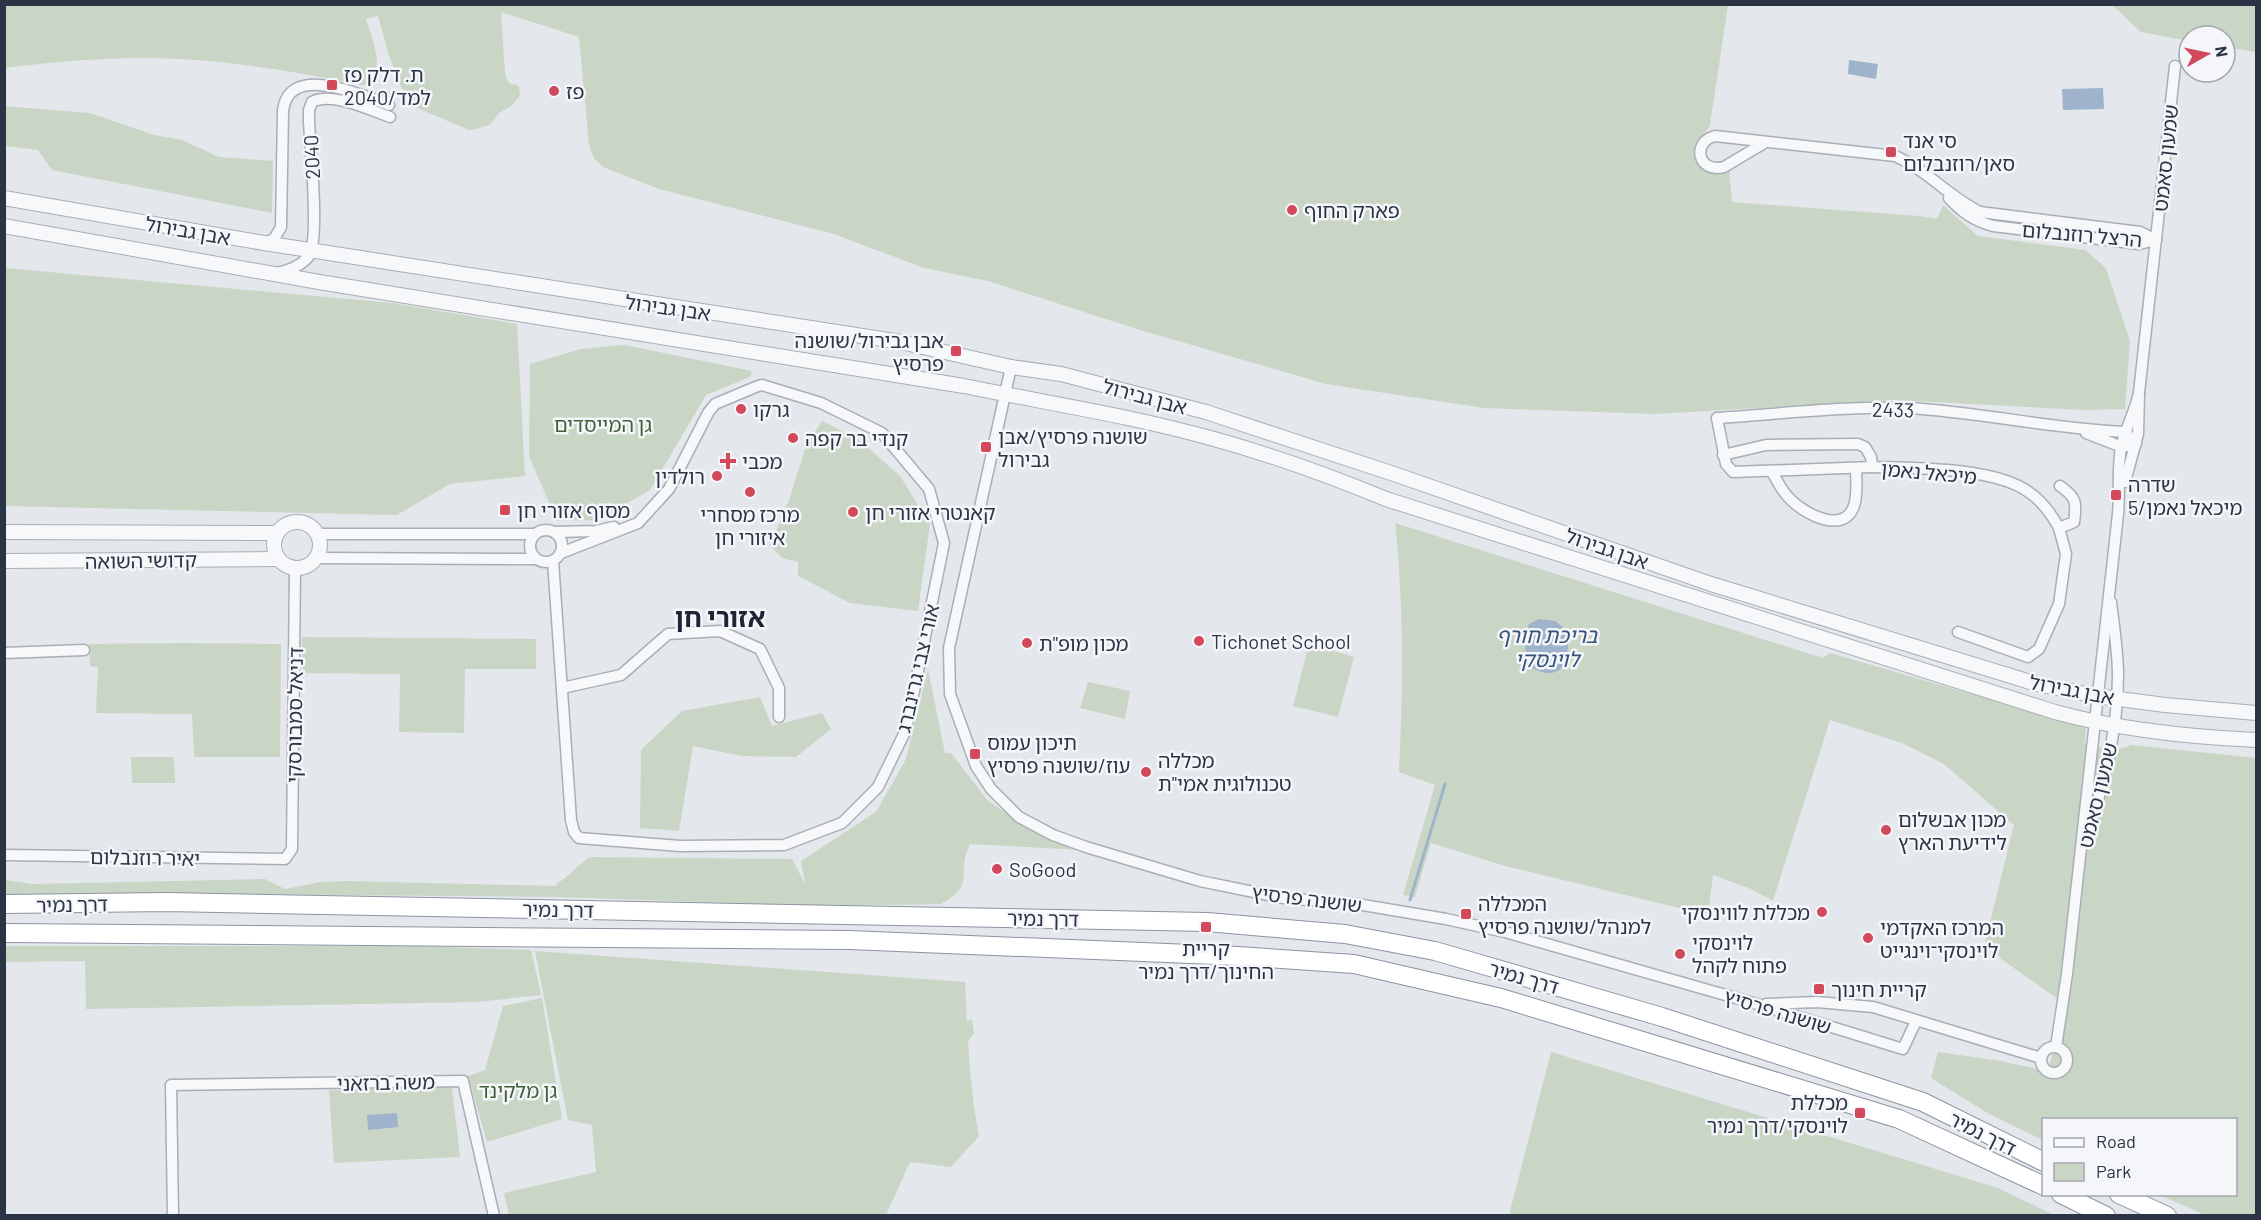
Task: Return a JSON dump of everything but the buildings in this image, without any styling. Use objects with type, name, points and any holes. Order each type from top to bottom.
[{"type":"highway","name":"דרך נמיר","points":[[4,904],[214,903],[1207,922],[1345,934],[1435,951],[1741,1042],[1923,1102],[2042,1162]]},
{"type":"highway","name":"דרך נמיר","points":[[4,933],[849,940],[1239,956],[1354,964],[1502,998],[1899,1119],[2042,1186]]},
{"type":"highway","points":[[2065,1196],[2106,1215]]},
{"type":"highway","points":[[2124,1196],[2167,1215]]},
{"type":"street","name":"שמעון סאמט","points":[[2118,514],[2136,444],[2139,393],[2175,66]]},
{"type":"street","name":"2040","points":[[264,243],[274,239],[281,226],[283,111],[288,93],[301,87],[330,86],[389,105]]},
{"type":"street","name":"2040","points":[[312,250],[309,110],[312,102],[334,99],[390,117]]},
{"type":"street","name":"הרצל רוזנבלום","points":[[1766,142],[1717,169],[1706,165],[1700,158],[1701,147],[1710,136],[1766,142],[1895,156],[1920,169],[1965,204],[1980,212],[2140,232],[2156,240]]},
{"type":"street","name":"אבן גבירול","points":[[4,198],[264,243],[901,342],[1011,367],[1061,374],[1206,412],[1394,474],[1711,584],[2037,684],[2096,696],[2206,710],[2256,713]]},
{"type":"street","name":"אבן גבירול","points":[[4,226],[1006,394],[1214,439],[1313,471],[1397,502],[2043,709],[2113,725],[2191,735],[2256,740]]},
{"type":"street","points":[[276,273],[302,262],[312,250]]},
{"type":"street","name":"שושנה פרסיץ","points":[[1011,367],[949,648],[950,694],[976,766],[991,789],[1018,817],[1053,835],[1086,847],[1200,881],[1283,898],[1357,904],[1505,932],[1757,1004],[1904,1049],[1916,1021]]},
{"type":"street","name":"אורי צבי גרינברג","points":[[762,385],[821,403],[882,433],[929,489],[944,543],[906,730],[878,787],[842,823],[784,845],[680,846],[579,838],[574,832],[571,820],[562,688],[557,557],[638,523],[669,489],[708,413],[715,404],[762,385]]},
{"type":"street","name":"שמעון סאמט","points":[[2056,1047],[2067,974],[2093,722],[2118,514],[2122,447],[2139,393]]},
{"type":"street","name":"2433","points":[[1724,455],[1717,418],[1877,408],[2004,417],[2069,427],[2125,432]]},
{"type":"street","name":"2433","points":[[2069,427],[2122,447]]},
{"type":"street","points":[[2125,432],[2136,444]]},
{"type":"street","name":"מיכאל נאמן","points":[[1724,455],[1766,445],[1858,444],[1865,447],[1871,457],[1872,467],[1942,469],[2005,481],[2030,492],[2052,514],[2059,528],[2066,554],[2059,604],[2039,649],[2028,657],[1958,632]]},
{"type":"street","points":[[2122,447],[2136,444]]},
{"type":"street","points":[[1724,455],[1726,464],[1733,472],[1872,467]]},
{"type":"street","points":[[1772,472],[1791,500],[1806,511],[1828,520],[1840,520],[1849,516],[1854,506],[1856,468]]},
{"type":"street","points":[[2059,528],[2074,522],[2076,505],[2071,494],[2060,486]]},
{"type":"street","points":[[290,523],[305,524],[317,534],[320,546],[317,558],[308,566],[289,567],[278,559],[274,546],[277,533],[290,523]]},
{"type":"street","points":[[317,534],[534,534],[543,530],[596,531],[638,523]]},
{"type":"street","name":"קדושי השואה","points":[[4,532],[277,533]]},
{"type":"street","points":[[317,558],[536,559],[544,562],[557,557],[560,539],[554,532]]},
{"type":"street","points":[[534,534],[529,547],[536,559]]},
{"type":"street","name":"קדושי השואה","points":[[4,561],[278,559]]},
{"type":"street","name":"דניאל סמבורסקי","points":[[285,859],[292,849],[295,568]]},
{"type":"street","name":"שמעון סאמט","points":[[2077,873],[2104,782],[2116,698],[2118,665],[2110,573]]},
{"type":"street","points":[[562,688],[621,675],[668,634],[720,631],[760,649],[779,688],[779,717]]},
{"type":"street","points":[[4,653],[84,650]]},
{"type":"street","name":"יאיר רוזנבלום","points":[[4,855],[285,859]]},
{"type":"street","points":[[1757,1004],[1817,1002],[1873,1007],[2042,1058]]},
{"type":"street","points":[[2056,1047],[2066,1054],[2067,1063],[2063,1071],[2055,1074],[2046,1071],[2042,1058],[2048,1049],[2056,1047]]},
{"type":"street","name":"משה ברזאני","points":[[173,1215],[171,1085],[463,1081],[494,1215]]},
{"type":"green space","name":"פארק החוף","points":[[4,5],[1728,5],[1710,125],[1695,153],[1698,165],[1706,169],[1716,171],[1729,169],[1732,202],[1937,219],[1943,205],[1978,236],[2085,250],[2106,268],[2130,341],[2125,409],[2084,410],[1895,400],[1655,414],[1484,408],[1326,384],[1140,330],[988,281],[924,268],[834,234],[659,189],[603,167],[594,158],[589,145],[579,37],[501,12],[505,74],[509,83],[519,86],[520,96],[511,106],[499,113],[489,125],[469,130],[417,108],[402,89],[389,56],[378,16],[366,19],[376,51],[377,68],[371,83],[362,85],[271,69],[179,59],[92,60],[5,68]]},
{"type":"green space","points":[[2112,5],[2256,5],[2256,52],[2237,49],[2237,24],[2177,24],[2177,39],[2141,32]]},
{"type":"green space","points":[[4,106],[90,113],[154,135],[182,140],[219,157],[273,161],[272,213],[52,170],[38,150],[5,146]]},
{"type":"green space","points":[[5,268],[392,303],[517,324],[525,476],[450,484],[397,515],[5,506]]},
{"type":"green space","name":"גן המייסדים","points":[[625,345],[752,371],[750,377],[706,395],[650,490],[598,520],[557,521],[529,456],[530,364],[581,349]]},
{"type":"green space","name":"קאנטרי אזורי חן","points":[[822,421],[858,439],[900,476],[930,524],[918,611],[850,603],[798,576],[798,562],[782,558],[770,545],[789,500],[806,446]]},
{"type":"green space","points":[[1395,523],[1823,658],[1830,653],[2086,727],[2085,744],[2114,749],[2131,745],[2256,758],[2256,1215],[2205,1215],[2162,1196],[2237,1196],[2237,1118],[2042,1118],[2042,1140],[1989,1114],[1931,1078],[1938,1052],[2001,1061],[2042,1070],[2049,1068],[2065,1004],[2001,959],[1985,942],[2014,825],[1944,764],[1902,743],[1830,720],[1773,901],[1751,889],[1713,875],[1708,915],[1505,866],[1431,843],[1415,897],[1403,895],[1435,785],[1399,772],[1402,647]]},
{"type":"green space","points":[[302,637],[536,639],[536,669],[465,669],[464,733],[399,732],[400,674],[302,673]]},
{"type":"green space","points":[[89,644],[281,644],[280,757],[194,757],[192,714],[96,713],[98,667],[90,666]]},
{"type":"green space","points":[[1309,644],[1354,657],[1338,717],[1293,706]]},
{"type":"green space","points":[[928,669],[945,753],[951,753],[988,801],[1041,836],[1083,850],[970,844],[964,864],[962,884],[952,897],[941,904],[816,906],[558,897],[5,895],[4,880],[34,884],[265,879],[285,889],[321,882],[346,881],[557,886],[556,884],[589,857],[792,859],[805,884],[801,861],[876,812],[906,759]]},
{"type":"green space","points":[[1088,682],[1130,691],[1125,719],[1080,708]]},
{"type":"green space","points":[[760,697],[772,726],[822,713],[831,729],[796,757],[742,756],[693,746],[679,831],[640,828],[641,750],[682,711]]},
{"type":"green space","points":[[131,757],[174,757],[175,783],[132,783]]},
{"type":"green space","points":[[4,946],[417,946],[531,950],[541,995],[477,1002],[86,1009],[85,961],[5,962]]},
{"type":"green space","points":[[535,951],[965,982],[967,1022],[972,1019],[974,1034],[968,1041],[979,1136],[951,1167],[910,1162],[886,1215],[509,1215],[504,1193],[596,1172],[592,1125],[568,1120]]},
{"type":"green space","name":"גן מלקינד","points":[[542,998],[562,1119],[487,1142],[468,1076],[485,1070],[503,1006]]},
{"type":"green space","points":[[1551,1052],[1998,1188],[2054,1215],[1509,1215]]},
{"type":"green space","points":[[452,1087],[460,1157],[334,1163],[329,1090]]},
{"type":"water","points":[[1849,60],[1878,64],[1876,79],[1848,74]]},
{"type":"water","points":[[2103,88],[2104,109],[2063,110],[2062,89]]},
{"type":"water","name":"בריכת חורף לוינסקי","points":[[1539,619],[1555,621],[1567,630],[1568,649],[1565,662],[1557,671],[1551,673],[1531,668],[1527,657],[1525,641],[1529,624]]},
{"type":"water","points":[[397,1113],[398,1127],[368,1130],[367,1115]]},
{"type":"waterway","points":[[1410,900],[1445,784]]},
{"type":"place","name":"ת. דלק פז למד/2040","points":[[332,85]]},
{"type":"place","name":"פז","points":[[554,91]]},
{"type":"place","name":"סי אנד סאן/רוזנבלום","points":[[1891,152]]},
{"type":"place","name":"פארק החוף","points":[[1292,210]]},
{"type":"place","name":"אבן גבירול/שושנה פרסיץ","points":[[956,351]]},
{"type":"place","name":"גרקו","points":[[741,409]]},
{"type":"place","name":"קנדי בר קפה","points":[[793,438]]},
{"type":"place","name":"שושנה פרסיץ/אבן גבירול","points":[[986,447]]},
{"type":"place","name":"מכבי","points":[[728,461]]},
{"type":"place","name":"רולדין","points":[[717,476]]},
{"type":"place","name":"מרכז מסחרי איזורי חן","points":[[750,492]]},
{"type":"place","name":"שדרה 5/מיכאל נאמן","points":[[2116,495]]},
{"type":"place","name":"מסוף אזורי חן","points":[[505,510]]},
{"type":"place","name":"קאנטרי אזורי חן","points":[[853,512]]},
{"type":"place","name":"Tichonet School","points":[[1199,641]]},
{"type":"place","name":"מכון מופ\"ת","points":[[1027,643]]},
{"type":"place","name":"תיכון עמוס עוז/שושנה פרסיץ","points":[[975,754]]},
{"type":"place","name":"מכללה טכנולוגית אמי\"ת","points":[[1146,772]]},
{"type":"place","name":"מכון אבשלום לידיעת הארץ","points":[[1886,830]]},
{"type":"place","name":"SoGood","points":[[997,869]]},
{"type":"place","name":"מכללת לווינסקי","points":[[1822,912]]},
{"type":"place","name":"המכללה למנהל/שושנה פרסיץ","points":[[1466,914]]},
{"type":"place","name":"קריית החינוך/דרך נמיר","points":[[1206,927]]},
{"type":"place","name":"המרכז האקדמי לוינסקי־וינגייט","points":[[1868,938]]},
{"type":"place","name":"לוינסקי פתוח לקהל","points":[[1680,954]]},
{"type":"place","name":"קריית חינוך","points":[[1819,989]]},
{"type":"place","name":"מכללת לוינסקי/דרך נמיר","points":[[1860,1113]]},
{"type":"district","name":"אזורי חן","points":[[720,616]]}]
